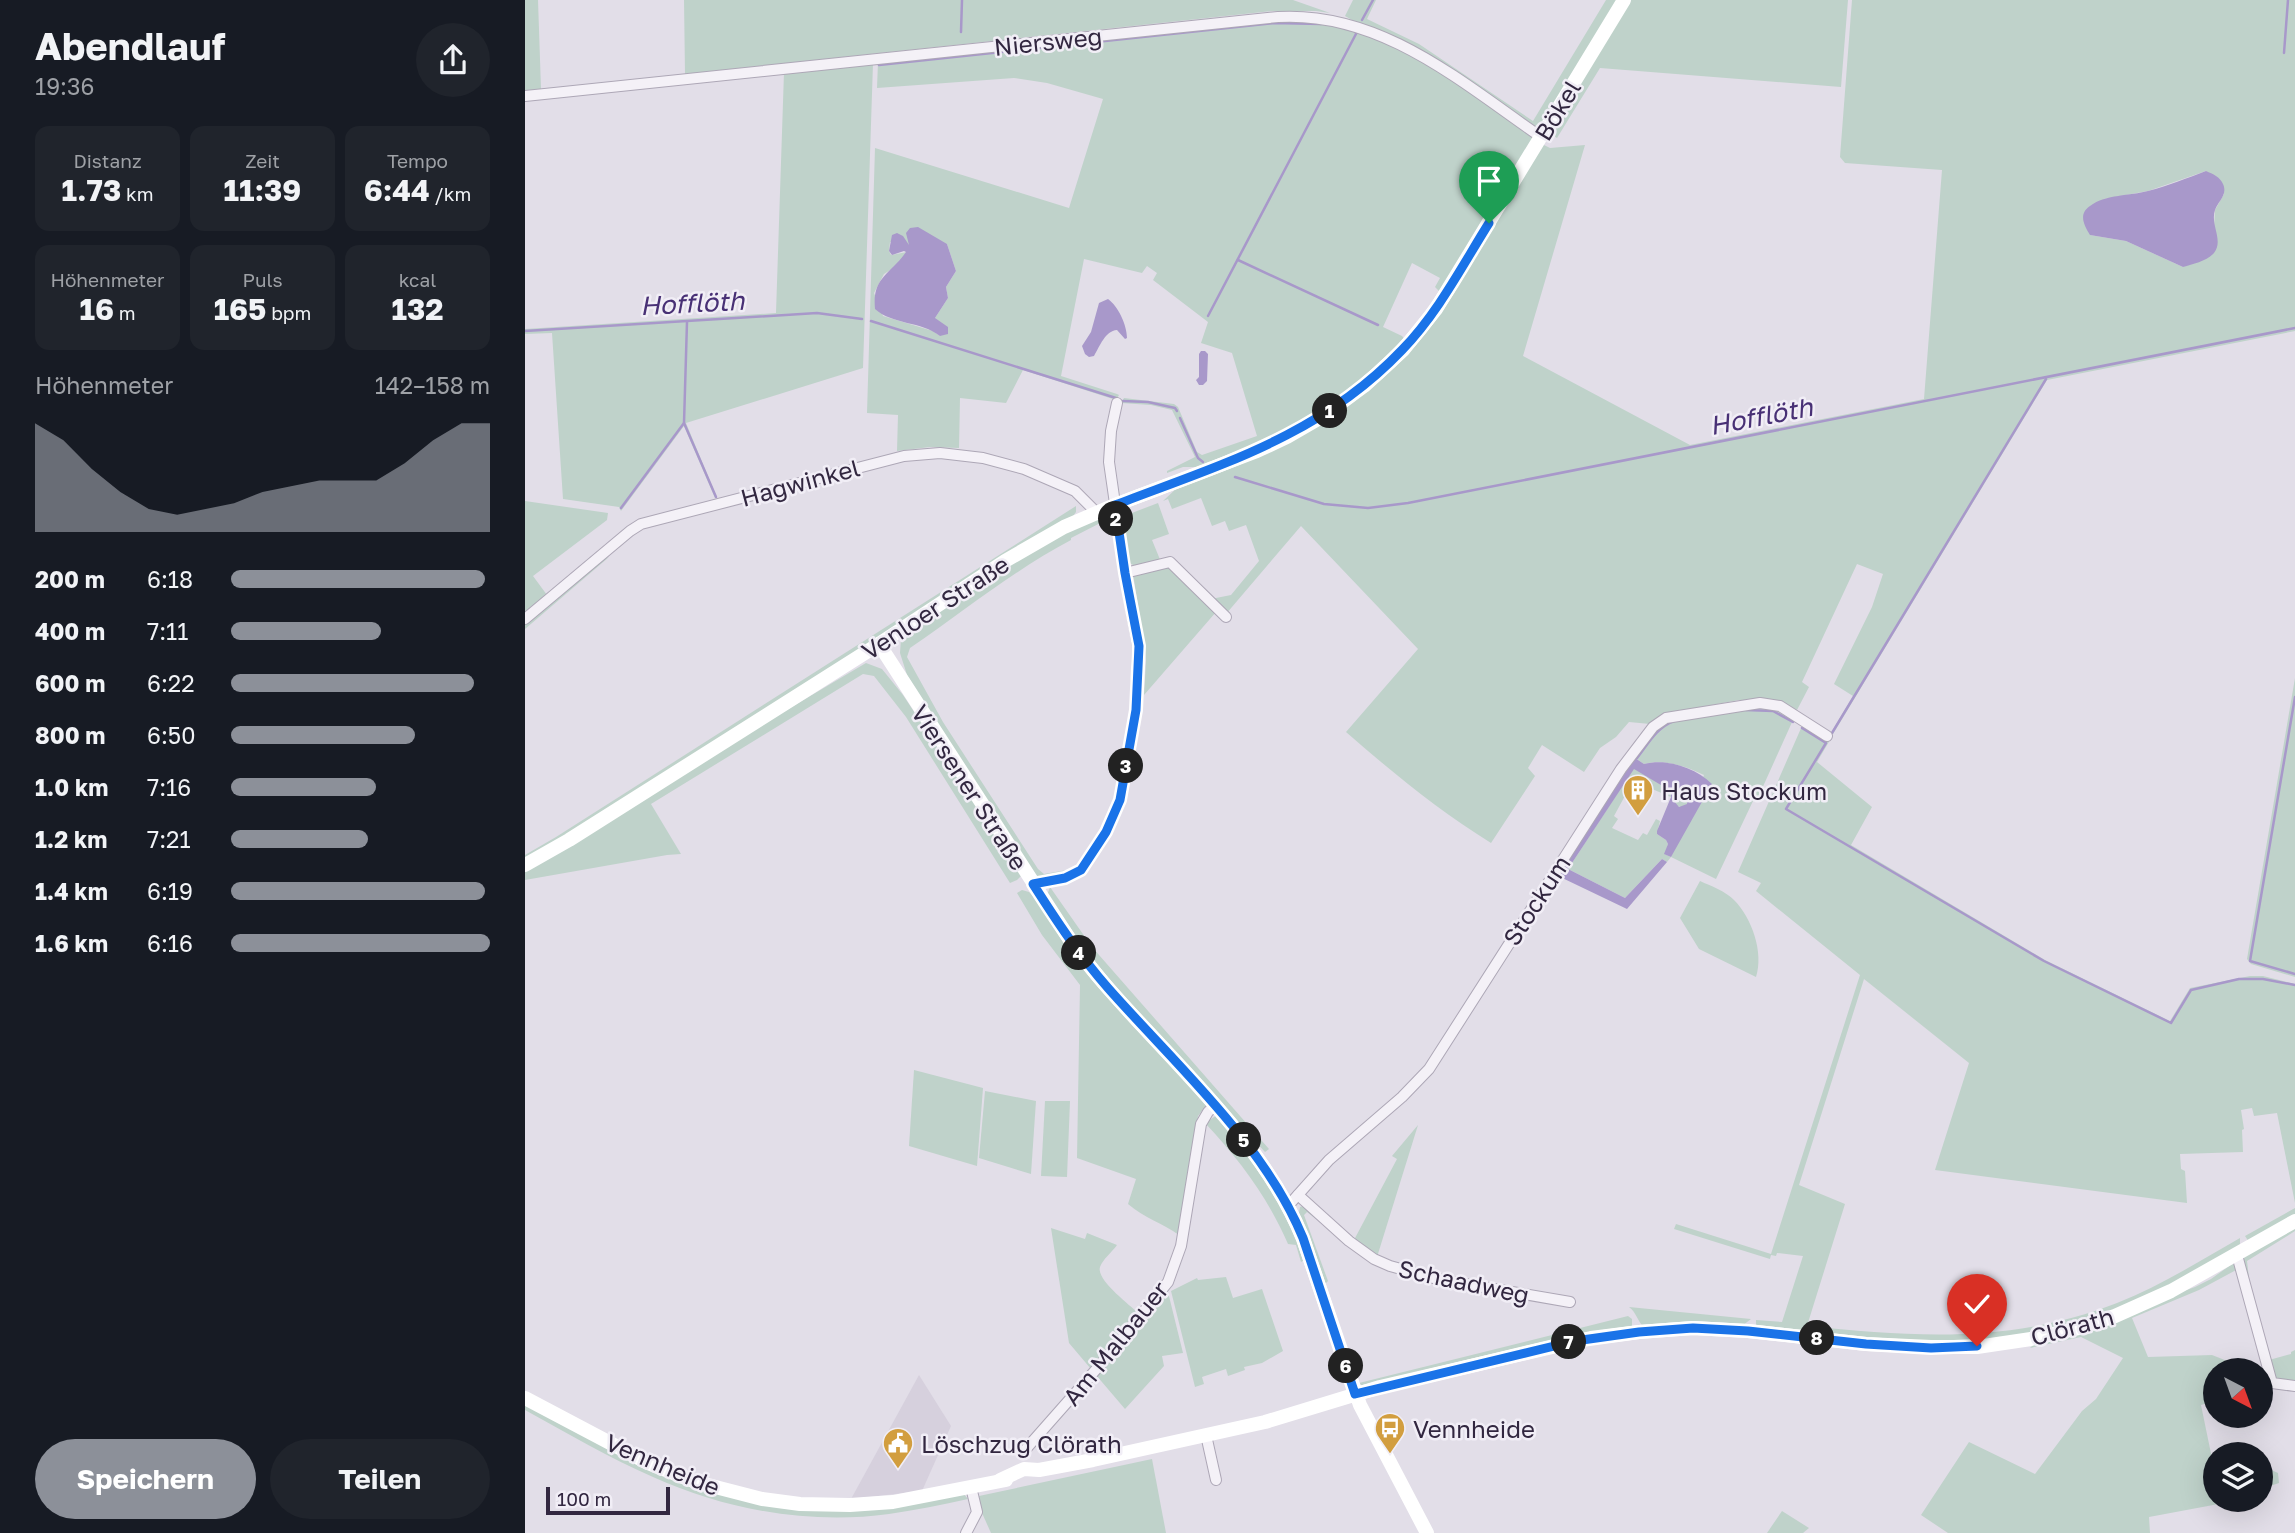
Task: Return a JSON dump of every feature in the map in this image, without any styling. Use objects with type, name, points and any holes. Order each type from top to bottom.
[{"type":"main road","name":"Bökel","points":[[1364,386],[1403,350],[1436,309],[1624,0]]},
{"type":"main road","name":"Venloer Straße","points":[[525,865],[569,840],[1005,561],[1063,527],[1287,437],[1325,415],[1364,386]]},
{"type":"main road","name":"Viersener Straße","points":[[879,644],[1065,933],[1092,970],[1258,1159],[1296,1220],[1355,1394],[1426,1533]]},
{"type":"main road","name":"Clörath","points":[[1355,1394],[1575,1341],[1639,1332],[1693,1328],[1748,1331],[1931,1348],[1977,1346],[2031,1339],[2115,1316],[2171,1292],[2295,1221]]},
{"type":"main road","name":"Vennheide","points":[[525,1398],[648,1463],[696,1482],[762,1499],[800,1504],[851,1505],[893,1502],[971,1487],[1000,1480],[1024,1469],[1039,1470],[1093,1460],[1276,1419],[1355,1394]]},
{"type":"street","name":"Niersweg","points":[[525,96],[1305,16],[1349,24],[1399,43],[1541,137]]},
{"type":"street","points":[[1033,884],[1065,878],[1081,870],[1106,832],[1120,800],[1136,710],[1139,646],[1125,573],[1109,451],[1118,403]]},
{"type":"street","name":"Hagwinkel","points":[[525,619],[641,524],[904,456],[940,453],[983,458],[1024,469],[1075,491],[1096,512]]},
{"type":"street","points":[[1125,573],[1170,562],[1226,617]]},
{"type":"street","name":"Stockum","points":[[1287,1206],[1329,1160],[1402,1097],[1429,1069],[1621,769],[1653,727],[1666,718],[1760,703],[1780,706],[1827,736]]},
{"type":"street","name":"Am Malbauer","points":[[1025,1450],[1168,1282],[1181,1246],[1201,1124],[1214,1106]]},
{"type":"street","name":"Schaadweg","points":[[1298,1195],[1349,1241],[1374,1259],[1390,1266],[1437,1279],[1570,1302]]},
{"type":"street","points":[[2237,1255],[2272,1383],[2295,1386]]},
{"type":"street","points":[[1206,1435],[1216,1479]]},
{"type":"street","points":[[966,1533],[977,1512],[971,1487]]},
{"type":"shaded area","points":[[2206,171],[2220,179],[2224,191],[2214,216],[2217,248],[2204,260],[2183,267],[2126,241],[2090,235],[2083,216],[2086,209],[2096,202],[2141,193]]},
{"type":"shaded area","points":[[918,227],[947,244],[956,271],[946,287],[948,298],[935,318],[948,327],[948,334],[940,336],[924,328],[890,318],[875,309],[879,283],[906,252],[892,255],[889,251],[892,235],[897,233],[903,236],[909,245],[906,233],[910,228]]},
{"type":"shaded area","points":[[1108,299],[1121,316],[1127,338],[1117,330],[1109,333],[1094,356],[1089,357],[1082,346],[1091,332],[1099,303]]},
{"type":"shaded area","points":[[1201,351],[1208,354],[1207,381],[1199,385],[1196,380],[1199,377]]},
{"type":"shaded area","points":[[1635,758],[1644,764],[1662,762],[1680,765],[1712,784],[1671,857],[1664,854],[1668,844],[1657,831],[1671,791],[1634,769],[1568,869],[1625,898],[1662,859],[1667,862],[1627,909],[1556,875]],"holes":[[[1682,790],[1688,794],[1687,804],[1679,807],[1673,800],[1675,794]]]},
{"type":"shaded area","points":[[919,1375],[951,1426],[922,1491],[851,1499]]},
{"type":"green space","points":[[525,0],[538,0],[541,89],[525,91]]},
{"type":"green space","points":[[684,0],[1293,0],[1330,13],[1273,11],[685,74]]},
{"type":"green space","points":[[1353,0],[1376,0],[1367,19],[1419,44],[1533,121],[1606,0],[1618,0],[1542,125],[1535,128],[1345,16]]},
{"type":"green space","points":[[1629,0],[1848,0],[1841,87],[1600,68],[1557,138],[1549,133]]},
{"type":"green space","points":[[1852,0],[2295,0],[2295,331],[2047,380],[1833,734],[1831,733],[1853,696],[1834,684],[1872,607],[1883,574],[1857,564],[1802,682],[1809,687],[1797,710],[1778,700],[1739,700],[1663,714],[1650,724],[1629,722],[1616,737],[1600,748],[1584,772],[1542,745],[1528,768],[1535,776],[1491,843],[1416,790],[1346,732],[1418,649],[1301,526],[1226,614],[1211,599],[1231,595],[1259,561],[1246,525],[1229,531],[1225,521],[1212,526],[1201,498],[1172,509],[1168,499],[1163,501],[1180,485],[1228,467],[1395,365],[1542,144],[1550,148],[1585,145],[1523,356],[1690,445],[1924,399],[1942,170],[1845,163],[1840,157]],"holes":[[[2206,171],[2224,194],[2215,210],[2214,228],[2183,267],[2126,241],[2090,235],[2104,199],[2148,191]]]},
{"type":"green space","points":[[1274,20],[1316,20],[1345,26],[1422,58],[1533,138],[1440,292],[1435,287],[1440,278],[1412,263],[1383,327],[1402,336],[1406,341],[1324,409],[1282,434],[1204,467],[1183,467],[1167,473],[1195,457],[1172,410],[1121,403],[1124,398],[1174,404],[1178,407],[1197,452],[1202,455],[1257,436],[1232,353],[1201,343],[1208,322],[1153,280],[1157,273],[1147,266],[1142,273],[1084,259],[1061,376],[1117,394],[1119,395],[1116,400],[1023,370],[1006,403],[960,398],[959,448],[930,447],[897,451],[898,415],[867,413],[875,148],[1069,208],[1103,99],[1047,83],[1014,78],[877,88],[878,62]],"holes":[[[890,242],[908,245],[947,244],[956,271],[946,287],[948,298],[935,318],[940,336],[933,331],[883,316],[874,293],[884,274],[895,267],[907,252],[891,255]]]},
{"type":"green space","points":[[873,63],[863,368],[686,423],[717,498],[684,426],[621,511],[619,507],[563,499],[552,333],[525,334],[525,329],[776,313],[784,72]]},
{"type":"green space","points":[[525,501],[608,513],[607,520],[533,576],[547,595],[525,614]]},
{"type":"green space","points":[[1158,503],[1169,534],[1152,540],[1161,562],[1138,568],[1128,562],[1122,522],[1124,516]]},
{"type":"green space","points":[[1076,506],[1076,512],[1071,519],[558,841],[525,859],[525,855]]},
{"type":"green space","points":[[1101,516],[1110,518],[1071,538],[1009,578],[910,648],[907,657],[943,722],[1038,869],[1044,874],[1073,869],[1045,879],[1030,874],[907,675],[900,653],[901,639],[1004,567]]},
{"type":"green space","points":[[609,557],[525,629],[525,625],[600,561]]},
{"type":"green space","points":[[1169,565],[1216,612],[1144,695],[1146,661],[1133,574]]},
{"type":"green space","points":[[866,663],[882,669],[903,695],[1022,875],[1017,880],[1010,883],[906,717],[874,676],[863,674],[651,804],[681,854],[525,880],[525,870]]},
{"type":"green space","points":[[2295,678],[2295,977],[2251,964],[2247,959]]},
{"type":"green space","points":[[1758,707],[1774,709],[1793,720],[1756,802],[1753,801],[1716,879],[1671,857],[1704,775],[1674,764],[1644,764],[1635,758],[1664,723]]},
{"type":"green space","points":[[1802,726],[1825,741],[1830,740],[1817,762],[1872,807],[1851,845],[2045,960],[2170,1021],[2190,988],[2250,976],[2263,976],[2295,984],[2295,1203],[2277,1113],[2254,1116],[2252,1108],[2241,1110],[2243,1152],[2180,1154],[2181,1169],[2185,1171],[2187,1203],[1935,1170],[1969,1063],[1864,979],[1799,1185],[1845,1204],[1807,1326],[1887,1333],[1963,1334],[2039,1325],[2117,1303],[2180,1273],[2240,1238],[2240,1248],[2169,1289],[2079,1324],[1984,1342],[1906,1342],[1756,1326],[1756,1320],[1782,1322],[1803,1256],[1777,1253],[1776,1256],[1771,1255],[1770,1259],[1674,1229],[1676,1224],[1771,1254],[1860,975],[1756,891],[1761,883],[1738,872]]},
{"type":"green space","points":[[1634,768],[1668,788],[1671,797],[1633,781],[1614,816],[1618,819],[1612,828],[1638,840],[1643,833],[1647,835],[1656,819],[1660,821],[1657,834],[1666,840],[1668,844],[1665,854],[1671,857],[1667,862],[1662,859],[1625,898],[1568,869]]},
{"type":"green space","points":[[1681,791],[1689,799],[1681,807],[1673,799]]},
{"type":"green space","points":[[1700,881],[1730,897],[1746,916],[1757,947],[1756,977],[1699,949],[1680,918]]},
{"type":"green space","points":[[1050,887],[1092,947],[1269,1149],[1265,1152],[1110,983],[1046,898]]},
{"type":"green space","points":[[1022,890],[1029,892],[1037,900],[1207,1104],[1198,1116],[1179,1235],[1128,1204],[1136,1179],[1077,1158],[1080,985],[1042,935],[1017,893]]},
{"type":"green space","points":[[914,1070],[983,1088],[977,1166],[909,1146]]},
{"type":"green space","points":[[985,1091],[1036,1101],[1031,1174],[979,1158]]},
{"type":"green space","points":[[1045,1101],[1070,1101],[1067,1177],[1041,1176]]},
{"type":"green space","points":[[1217,1115],[1267,1179],[1306,1259],[1301,1262],[1296,1245],[1288,1244],[1272,1211],[1252,1180],[1205,1123]]},
{"type":"green space","points":[[1418,1125],[1377,1257],[1354,1240],[1397,1159],[1392,1156]]},
{"type":"green space","points":[[1303,1206],[1318,1217],[1316,1219],[1307,1212],[1304,1215],[1328,1281],[1325,1284],[1299,1213],[1300,1207]]},
{"type":"green space","points":[[2295,1208],[2295,1217],[2249,1242],[2245,1236]]},
{"type":"green space","points":[[2295,1226],[2295,1231],[2247,1261],[2250,1287],[2244,1256]]},
{"type":"green space","points":[[1051,1228],[1085,1239],[1087,1233],[1117,1245],[1101,1264],[1100,1272],[1108,1285],[1138,1313],[1091,1369],[1069,1343]]},
{"type":"green space","points":[[2232,1264],[2238,1269],[2199,1290],[2132,1318],[2148,1357],[2212,1355],[2220,1358],[2203,1358],[2201,1405],[2203,1428],[2206,1428],[2209,1442],[2203,1442],[2203,1507],[2149,1517],[2150,1533],[1948,1533],[1921,1515],[1969,1442],[2035,1474],[2082,1411],[2096,1399],[2123,1358],[2081,1337],[2030,1348],[2035,1343],[2211,1279]]},
{"type":"green space","points":[[1226,1277],[1233,1298],[1262,1289],[1283,1351],[1262,1363],[1244,1367],[1245,1370],[1228,1376],[1226,1369],[1202,1377],[1204,1384],[1195,1387],[1171,1291],[1197,1278]]},
{"type":"green space","points":[[1167,1288],[1183,1353],[1162,1356],[1164,1366],[1125,1409],[1096,1375]]},
{"type":"green space","points":[[1629,1307],[1751,1319],[1742,1326],[1644,1327]]},
{"type":"green space","points":[[1628,1316],[1632,1319],[1632,1326],[1362,1386],[1359,1383]]},
{"type":"green space","points":[[2295,1350],[2295,1384],[2275,1381],[2273,1359]]},
{"type":"green space","points":[[525,1402],[563,1422],[774,1506],[963,1493],[968,1499],[889,1514],[829,1518],[739,1506],[681,1489],[620,1462],[525,1410]]},
{"type":"green space","points":[[1152,1459],[1166,1533],[991,1533],[982,1513],[979,1496]]},
{"type":"green space","points":[[2273,1471],[2278,1473],[2279,1483],[2273,1485]]},
{"type":"green space","points":[[1782,1511],[1809,1528],[1803,1533],[1767,1533]]},
{"type":"waterway","points":[[961,32],[962,0]]},
{"type":"waterway","points":[[1362,20],[1373,0]]},
{"type":"waterway","points":[[2284,53],[2288,0]]},
{"type":"waterway","points":[[879,65],[1274,23],[1321,24]]},
{"type":"waterway","points":[[1208,316],[1355,32]]},
{"type":"waterway","points":[[1238,260],[1378,325]]},
{"type":"waterway","name":"Hofflöth","points":[[525,331],[817,313],[862,319]]},
{"type":"waterway","name":"Hofflöth","points":[[871,321],[1116,398]]},
{"type":"waterway","points":[[621,508],[684,423],[687,322]]},
{"type":"waterway","name":"Hofflöth","points":[[1235,477],[1324,504],[1368,508],[1408,503],[2295,328]]},
{"type":"waterway","points":[[1832,733],[2046,379]]},
{"type":"waterway","name":"Hofflöth","points":[[1123,401],[1148,402],[1175,408],[1177,411]]},
{"type":"waterway","name":"Hofflöth","points":[[1180,418],[1198,458],[1203,462]]},
{"type":"waterway","points":[[684,423],[716,497]]},
{"type":"waterway","points":[[2295,697],[2250,961],[2295,974]]},
{"type":"waterway","points":[[1746,710],[1773,711],[1793,722]]},
{"type":"waterway","points":[[1637,758],[1658,732],[1674,721]]},
{"type":"waterway","points":[[1802,728],[1826,743],[1786,809],[2044,961],[2171,1023],[2191,990],[2239,979],[2263,979],[2295,985]]},
{"type":"place","name":"Haus Stockum","points":[[1638,817]]},
{"type":"place","name":"Vennheide","points":[[1390,1455]]},
{"type":"place","name":"Löschzug Clörath","points":[[898,1470]]},
{"type":"route","points":[[1489,223],[1436,309],[1403,350],[1364,386],[1325,415],[1287,437],[1115,505],[1139,646],[1136,710],[1120,800],[1106,832],[1081,870],[1065,878],[1033,884],[1092,970],[1226,1119],[1271,1179],[1296,1220],[1355,1394],[1575,1341],[1639,1332],[1693,1328],[1866,1344],[1931,1348],[1977,1346]]}]
